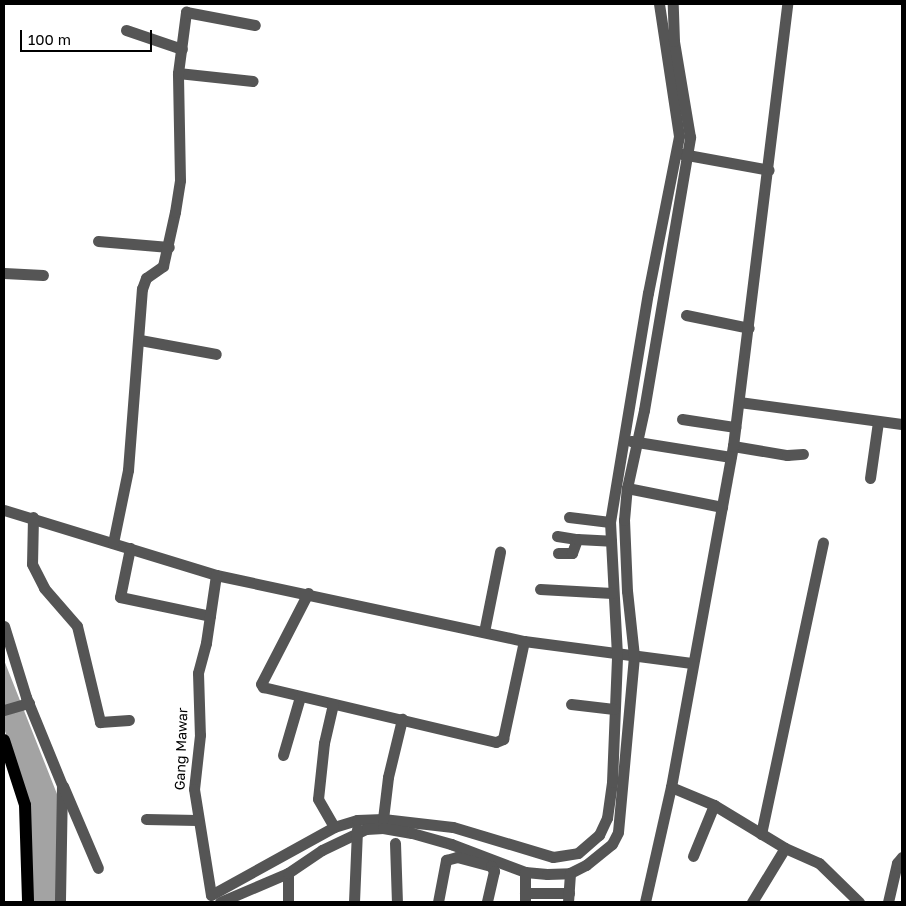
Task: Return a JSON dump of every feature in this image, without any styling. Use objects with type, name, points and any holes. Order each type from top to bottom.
[{"type":"main road","points":[[4,740],[25,805],[28,902]]},
{"type":"street","points":[[659,4],[664,57],[682,154]]},
{"type":"street","points":[[619,775],[614,709],[624,684],[626,656],[612,594],[610,522],[624,478],[631,441],[648,293],[689,124],[674,41],[673,4]]},
{"type":"street","points":[[645,902],[671,787],[692,663],[732,452],[769,170],[787,4]]},
{"type":"street","points":[[113,543],[128,470],[144,284],[148,276],[162,270],[169,247],[180,180],[178,73],[186,12],[255,25]]},
{"type":"street","points":[[126,30],[182,49]]},
{"type":"street","points":[[178,73],[253,81]]},
{"type":"street","points":[[682,154],[769,170]]},
{"type":"street","points":[[98,241],[169,247]]},
{"type":"street","points":[[4,273],[43,275]]},
{"type":"street","points":[[686,315],[749,328]]},
{"type":"street","points":[[140,340],[216,354]]},
{"type":"street","points":[[739,402],[902,424]]},
{"type":"street","points":[[682,419],[735,427]]},
{"type":"street","points":[[870,478],[878,422]]},
{"type":"street","points":[[631,441],[732,452],[803,454]]},
{"type":"street","points":[[624,478],[722,507]]},
{"type":"street","points":[[216,898],[288,873],[357,827],[383,819],[453,827],[560,858],[578,853],[599,835],[616,801],[619,775],[626,656],[627,592],[624,478]]},
{"type":"street","points":[[4,510],[33,517],[216,575],[308,593],[524,641],[626,656],[692,663]]},
{"type":"street","points":[[33,517],[32,564],[44,588],[77,626],[100,722],[129,720]]},
{"type":"street","points":[[569,518],[610,522]]},
{"type":"street","points":[[557,536],[611,541]]},
{"type":"street","points":[[558,554],[572,553],[577,538]]},
{"type":"street","points":[[762,834],[822,543]]},
{"type":"street","points":[[130,548],[121,598],[210,616]]},
{"type":"street","points":[[484,632],[500,552]]},
{"type":"street","name":"Gang Mawar","points":[[216,575],[197,685],[200,735],[194,788],[197,820],[216,898]]},
{"type":"street","points":[[540,589],[612,594]]},
{"type":"street","points":[[308,593],[261,684],[300,697],[501,742],[524,641]]},
{"type":"street","points":[[4,626],[27,703],[98,868]]},
{"type":"street","points":[[283,755],[300,697]]},
{"type":"street","points":[[4,710],[27,703]]},
{"type":"street","points":[[333,704],[324,743],[318,800],[334,828]]},
{"type":"street","points":[[571,704],[614,709]]},
{"type":"street","points":[[383,819],[388,777],[402,719]]},
{"type":"street","points":[[60,902],[62,784]]},
{"type":"street","points":[[671,787],[714,805],[785,848],[819,863],[859,902]]},
{"type":"street","points":[[216,898],[334,828],[375,828],[412,833],[451,844],[525,872],[570,873],[598,857],[612,844],[622,821],[616,801]]},
{"type":"street","points":[[693,856],[714,805]]},
{"type":"street","points":[[146,819],[197,820]]},
{"type":"street","points":[[354,902],[357,827]]},
{"type":"street","points":[[395,843],[397,902]]},
{"type":"street","points":[[752,902],[785,848]]},
{"type":"street","points":[[438,902],[446,860],[457,857],[491,866],[494,870],[487,902]]},
{"type":"street","points":[[888,902],[897,864],[902,857]]},
{"type":"street","points":[[525,872],[525,898],[568,898],[570,873]]},
{"type":"street","points":[[288,873],[288,902]]},
{"type":"shaded area","points":[[4,660],[57,794],[57,902],[31,902],[27,800],[4,728]]}]
